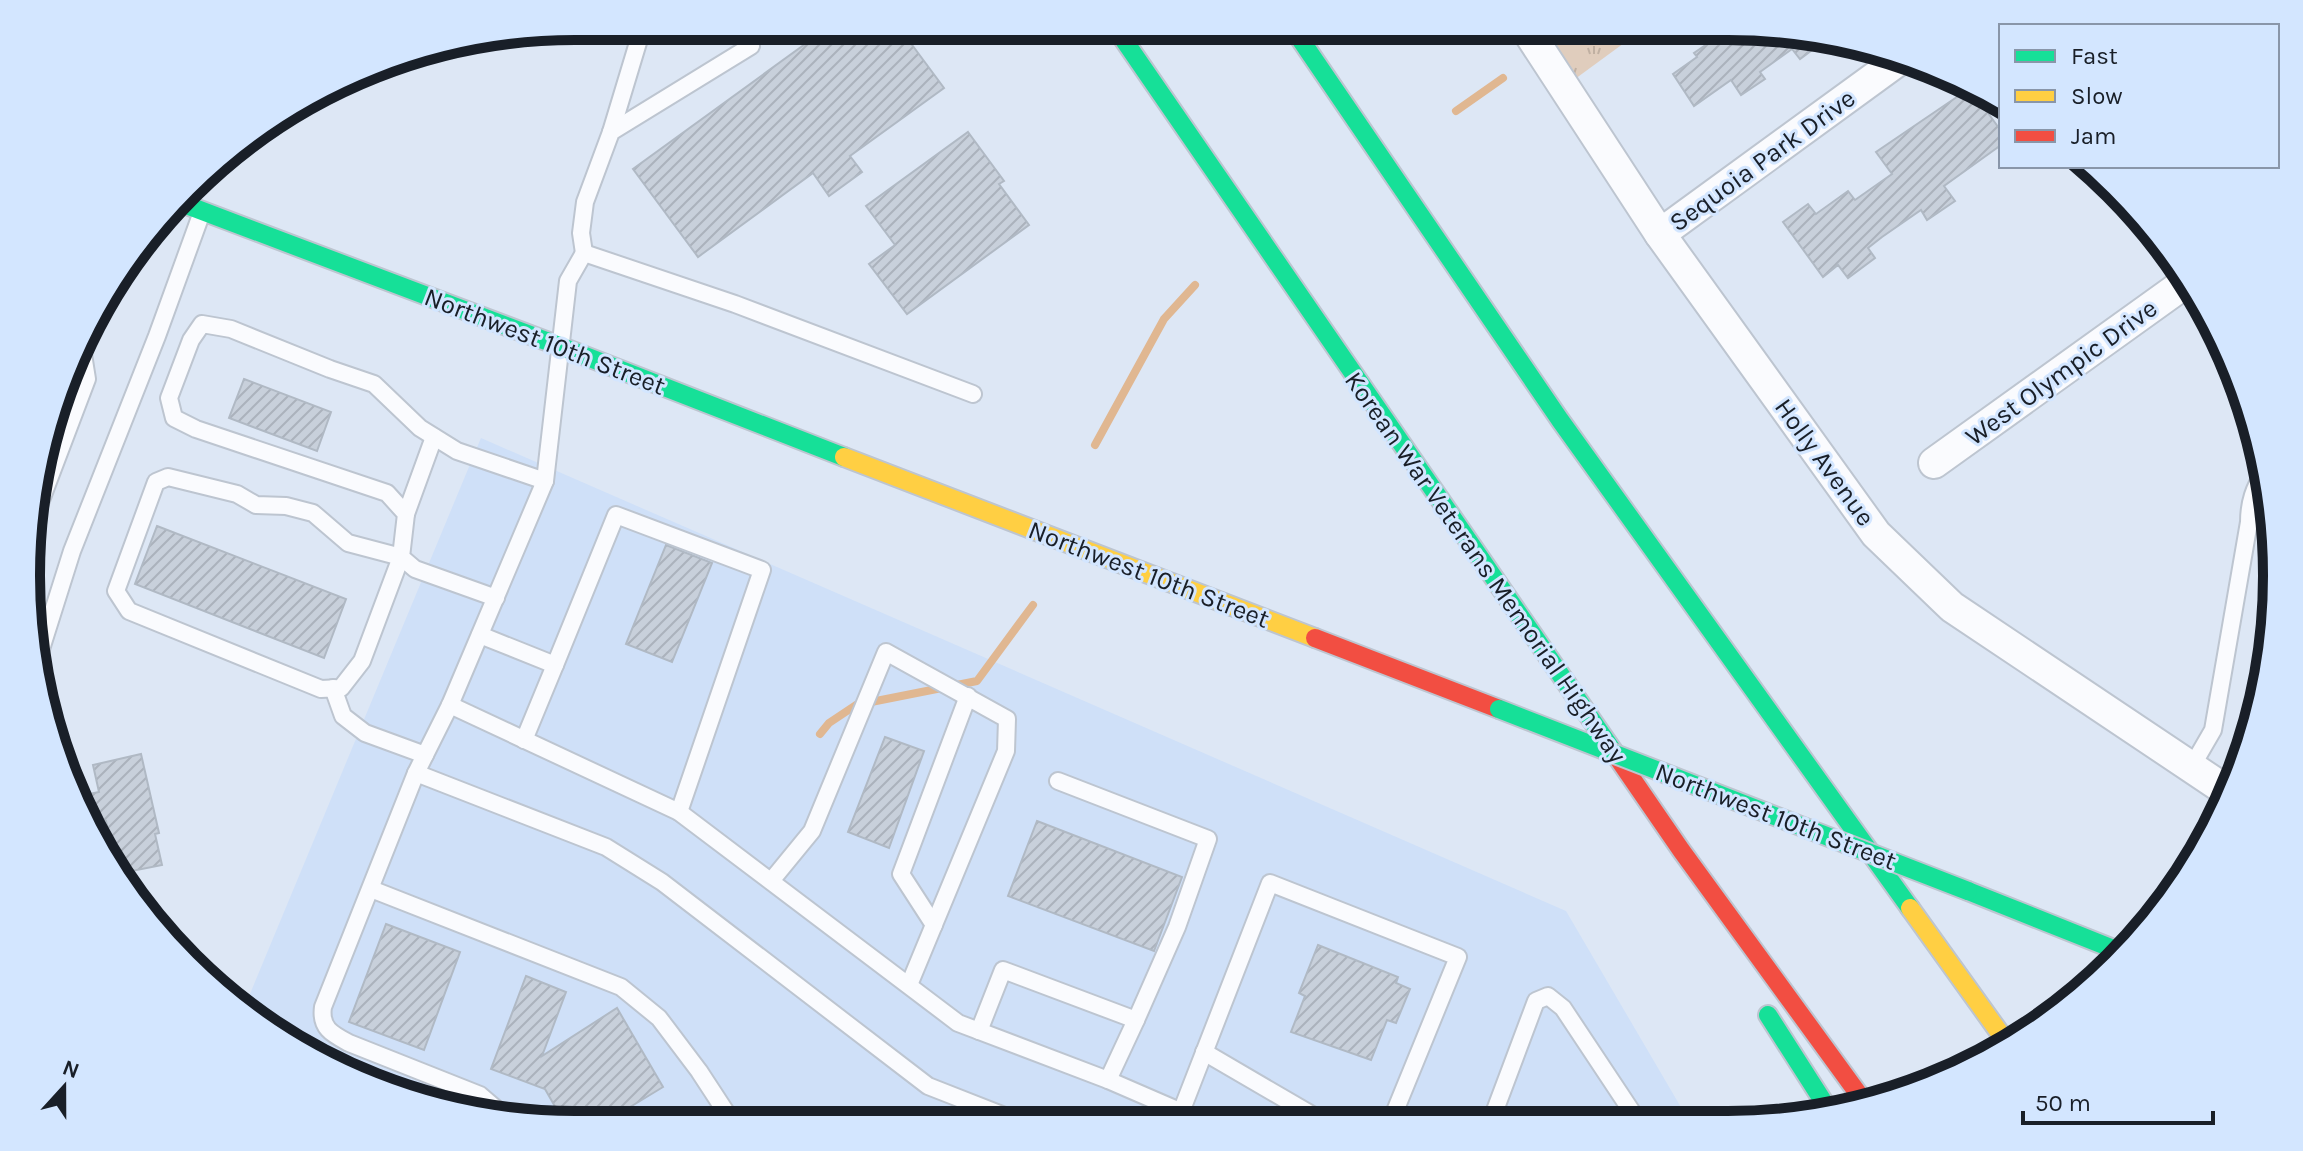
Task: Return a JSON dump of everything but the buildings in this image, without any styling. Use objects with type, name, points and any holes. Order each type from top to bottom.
[{"type":"main road","name":"Korean War Veterans Memorial Highway","points":[[1124,40],[1681,850],[1859,1095]]},
{"type":"main road","points":[[1301,40],[1560,420],[2001,1035]]},
{"type":"main road","name":"Northwest 10th Street","points":[[189,206],[562,347],[2112,948]]},
{"type":"main road","points":[[1681,850],[1729,947]]},
{"type":"main road","points":[[1759,1000],[1824,1102]]},
{"type":"street","name":"Holly Avenue","points":[[1533,40],[1660,234],[1876,534],[1952,607],[2219,786]]},
{"type":"street","name":"Sequoia Park Drive","points":[[1660,234],[1891,65]]},
{"type":"street","name":"West Olympic Drive","points":[[1934,463],[2179,287]]},
{"type":"lane","points":[[490,1104],[480,1095],[349,1043],[329,1032],[321,1019],[323,1007],[416,773],[450,705],[545,481],[568,281],[584,253],[581,233],[585,202],[611,132],[639,40]]},
{"type":"lane","points":[[611,132],[751,46]]},
{"type":"lane","points":[[44,639],[72,551],[203,211]]},
{"type":"lane","points":[[584,253],[735,304],[973,394]]},
{"type":"lane","points":[[406,514],[387,493],[196,429],[174,418],[169,398],[191,340],[202,324],[231,329],[374,384],[420,428],[457,451],[545,481]]},
{"type":"lane","points":[[49,480],[87,379],[84,363]]},
{"type":"lane","points":[[434,437],[406,514],[401,557],[362,661],[341,688],[321,689],[129,611],[116,591],[156,482],[168,477],[237,494],[256,505],[286,506],[313,513],[348,543],[401,557],[415,569],[496,598]]},
{"type":"lane","points":[[2191,768],[2213,730],[2249,522],[2249,505],[2255,486]]},
{"type":"lane","points":[[524,740],[616,515],[762,570],[679,812]]},
{"type":"lane","points":[[480,635],[555,665]]},
{"type":"lane","points":[[771,881],[812,831],[886,652],[1007,719],[1006,751],[909,985]]},
{"type":"lane","points":[[333,688],[343,716],[365,733],[425,755]]},
{"type":"lane","points":[[934,925],[901,874],[968,696]]},
{"type":"lane","points":[[450,705],[679,812],[958,1023],[1108,1080],[1179,1111]]},
{"type":"lane","points":[[416,773],[606,847],[662,882],[928,1086],[992,1111]]},
{"type":"lane","points":[[1058,781],[1208,839],[1177,927],[1108,1080]]},
{"type":"lane","points":[[1181,1111],[1270,883],[1458,957],[1395,1111]]},
{"type":"lane","points":[[371,889],[621,987],[659,1018],[725,1111]]},
{"type":"lane","points":[[979,1031],[1003,970],[1136,1020]]},
{"type":"lane","points":[[1495,1111],[1536,1001],[1548,996],[1563,1008],[1631,1111]]},
{"type":"lane","points":[[1204,1052],[1305,1111]]},
{"type":"shaded area","points":[[481,438],[1566,911],[1683,1111],[540,1110],[471,1101],[403,1083],[339,1056],[278,1021],[248,999]]},
{"type":"green space","points":[[1550,40],[1628,40],[1575,79]]},
{"type":"waterway","points":[[1456,111],[1503,78]]},
{"type":"waterway","points":[[1095,445],[1164,319],[1195,285]]},
{"type":"waterway","points":[[820,734],[829,723],[856,705],[977,681],[1033,605]]},
{"type":"traffic: fast","points":[[1124,40],[1613,751]]},
{"type":"traffic: fast","points":[[1301,40],[1560,420],[1910,908]]},
{"type":"traffic: fast","points":[[189,206],[844,457]]},
{"type":"traffic: fast","points":[[1499,709],[1968,891]]},
{"type":"traffic: fast","points":[[1968,891],[2112,948]]},
{"type":"traffic: fast","points":[[1768,1015],[1824,1102]]},
{"type":"traffic: slow","points":[[844,457],[1315,638]]},
{"type":"traffic: slow","points":[[1910,908],[2001,1035]]},
{"type":"traffic: jam","points":[[1315,638],[1499,709]]},
{"type":"traffic: jam","points":[[1613,751],[1859,1095]]}]
